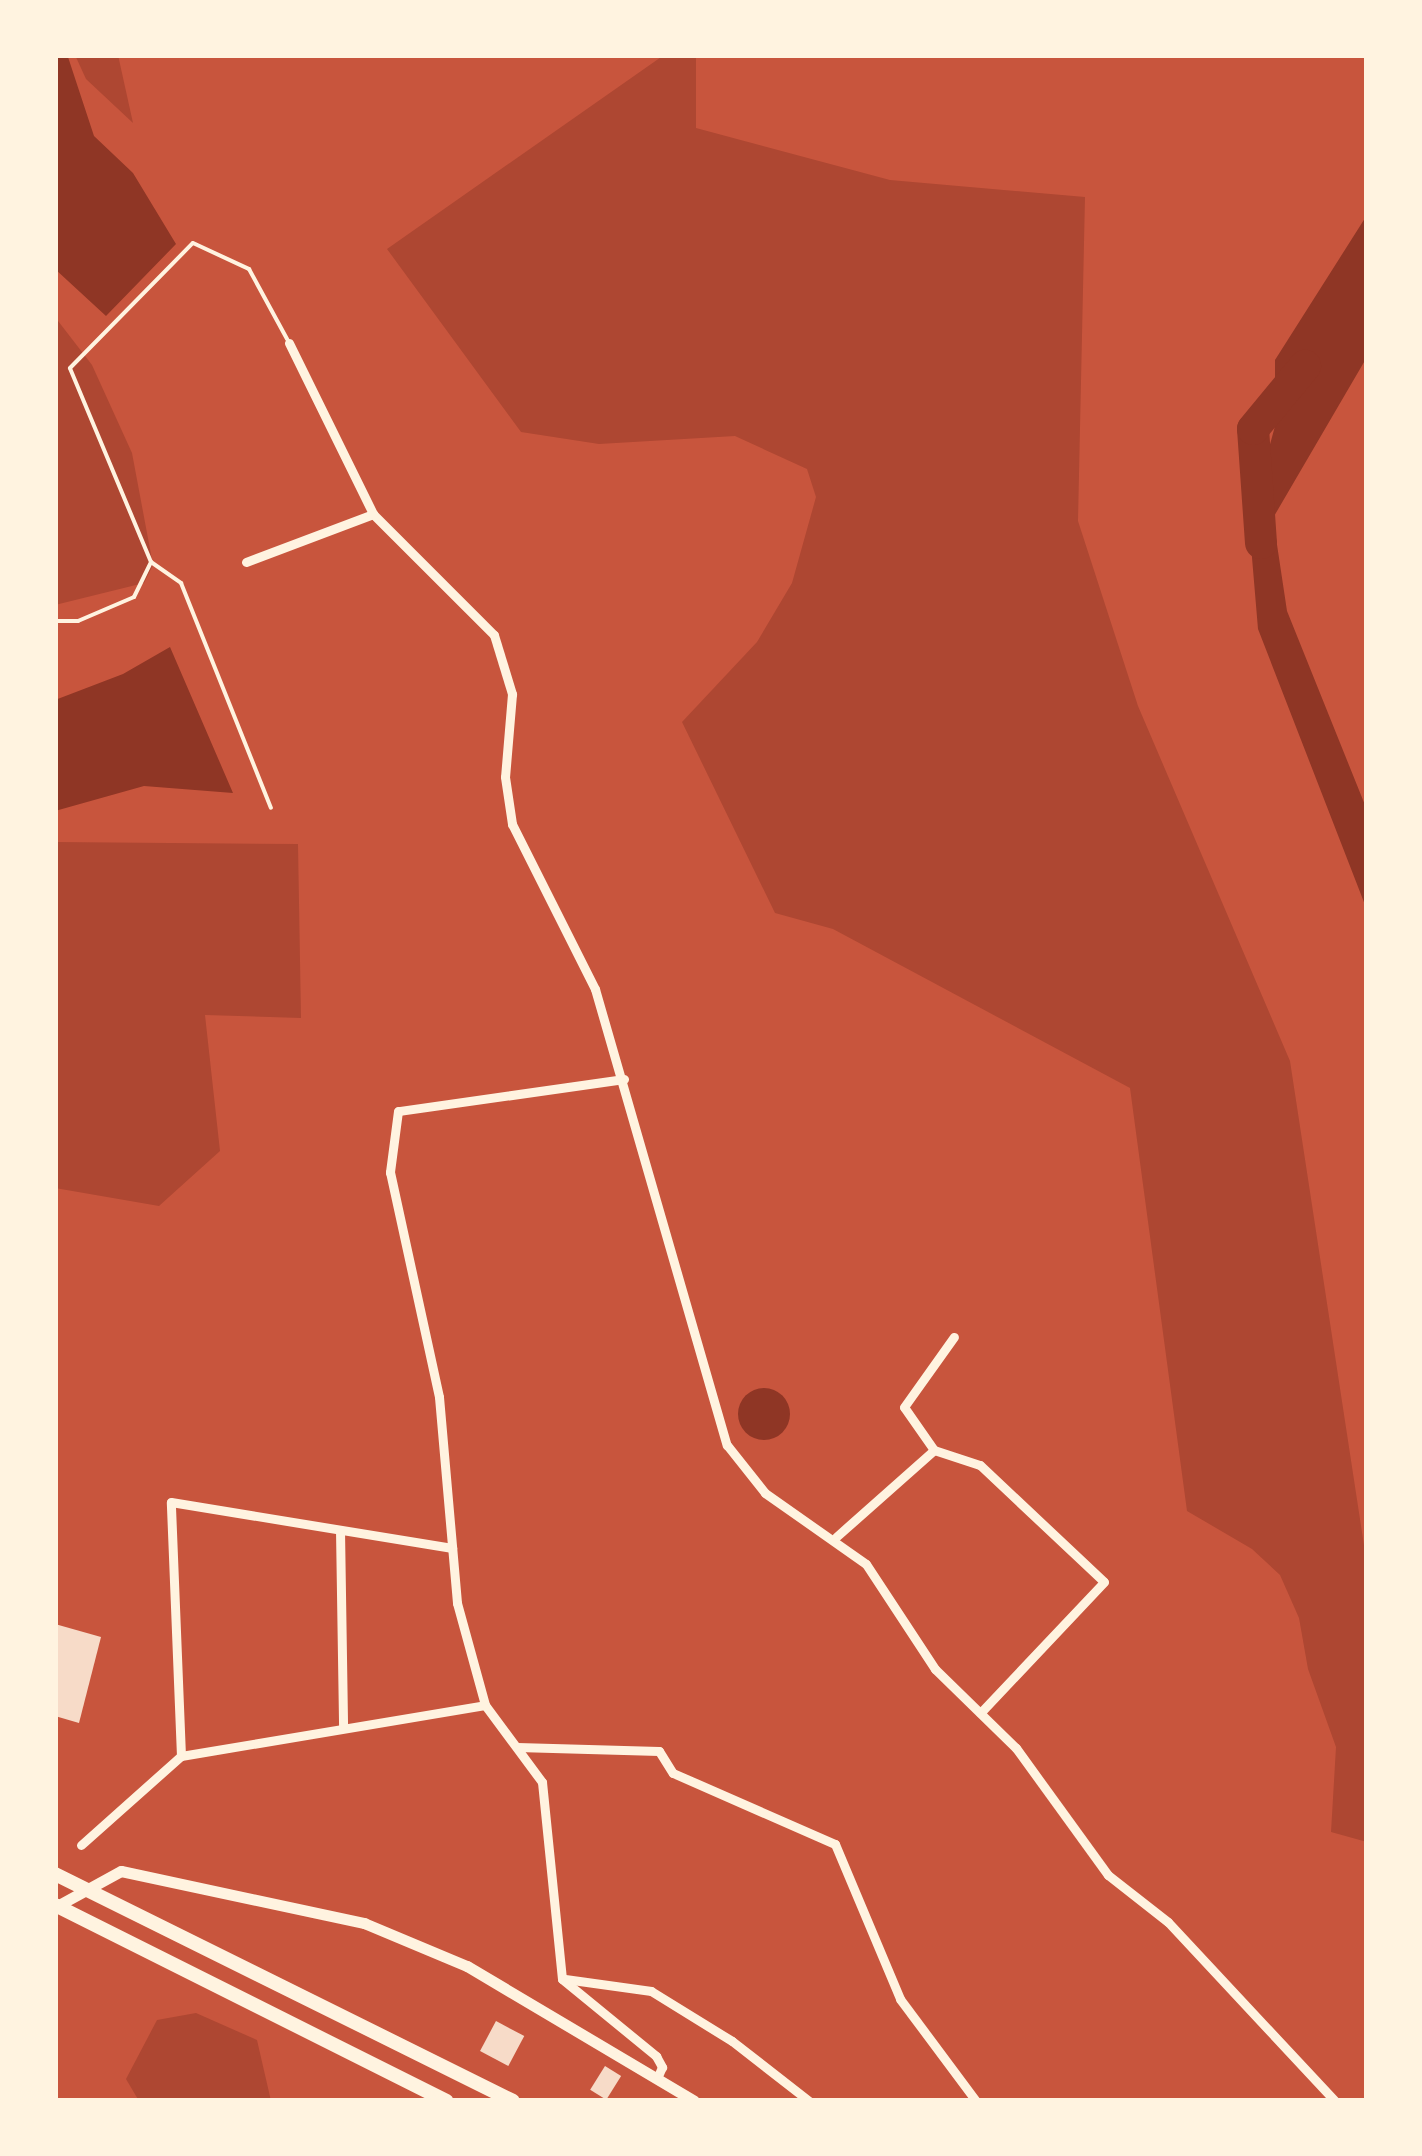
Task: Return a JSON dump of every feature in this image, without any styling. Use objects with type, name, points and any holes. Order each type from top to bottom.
[{"type":"main road","points":[[55,1874],[513,2101]]},
{"type":"main road","points":[[56,1907],[447,2101]]},
{"type":"street","points":[[289,343],[373,514],[494,635],[512,694],[505,777],[512,824],[595,989],[727,1446],[765,1493],[836,1538],[866,1564],[935,1670],[1016,1748],[1108,1875],[1168,1922],[1335,2101]]},
{"type":"street","points":[[246,562],[373,514]]},
{"type":"street","points":[[624,1080],[398,1111],[390,1172],[439,1397],[457,1602],[486,1705],[542,1782],[562,1978],[656,2056],[662,2067],[656,2078]]},
{"type":"street","points":[[954,1337],[904,1407],[934,1450],[980,1465],[1104,1582],[980,1713]]},
{"type":"street","points":[[836,1538],[934,1450]]},
{"type":"street","points":[[181,1756],[171,1502],[452,1548]]},
{"type":"street","points":[[340,1530],[343,1728]]},
{"type":"street","points":[[80,1845],[181,1756],[486,1705]]},
{"type":"street","points":[[517,1748],[659,1752],[673,1773],[836,1844],[900,1999],[976,2101]]},
{"type":"street","points":[[56,1907],[82,1887],[120,1871],[364,1923],[467,1966],[694,2101]]},
{"type":"street","points":[[562,1978],[651,1991],[732,2041],[809,2101]]},
{"type":"lane","points":[[271,808],[181,583],[151,562],[70,368],[193,243],[249,268],[289,343]]},
{"type":"lane","points":[[55,621],[78,621],[134,597],[151,562]]},
{"type":"shaded area","points":[[55,55],[68,57],[94,136],[133,173],[176,244],[106,316],[55,269]]},
{"type":"shaded area","points":[[75,55],[118,55],[133,123],[86,79]]},
{"type":"shaded area","points":[[664,55],[696,55],[696,128],[890,180],[1085,197],[1078,521],[1138,706],[1290,1061],[1367,1565],[1367,1842],[1331,1832],[1336,1747],[1308,1669],[1299,1618],[1280,1575],[1252,1549],[1187,1511],[1130,1088],[833,929],[775,913],[682,722],[757,642],[792,583],[816,497],[807,469],[735,436],[599,444],[521,432],[387,249]]},
{"type":"shaded area","points":[[1367,215],[1367,357],[1273,518],[1287,611],[1367,810],[1367,910],[1258,629],[1249,522],[1275,426],[1275,360]]},
{"type":"shaded area","points":[[55,317],[92,365],[132,453],[153,565],[144,583],[55,605]]},
{"type":"shaded area","points":[[170,647],[233,793],[144,786],[55,811],[55,700],[123,674]]},
{"type":"shaded area","points":[[55,842],[298,844],[301,1018],[205,1015],[220,1151],[159,1206],[55,1188]]},
{"type":"shaded area","points":[[764,1388],[783,1395],[790,1414],[783,1433],[764,1440],[745,1433],[738,1414],[745,1395]]},
{"type":"shaded area","points":[[196,2013],[257,2040],[271,2101],[139,2101],[126,2079],[157,2020]]},
{"type":"building","points":[[55,1624],[101,1637],[79,1723],[55,1716]]},
{"type":"building","points":[[496,2021],[524,2036],[508,2066],[480,2051]]},
{"type":"building","points":[[605,2066],[621,2076],[606,2100],[590,2090]]},
{"type":"waterway","points":[[1261,543],[1253,429],[1305,366]]}]
